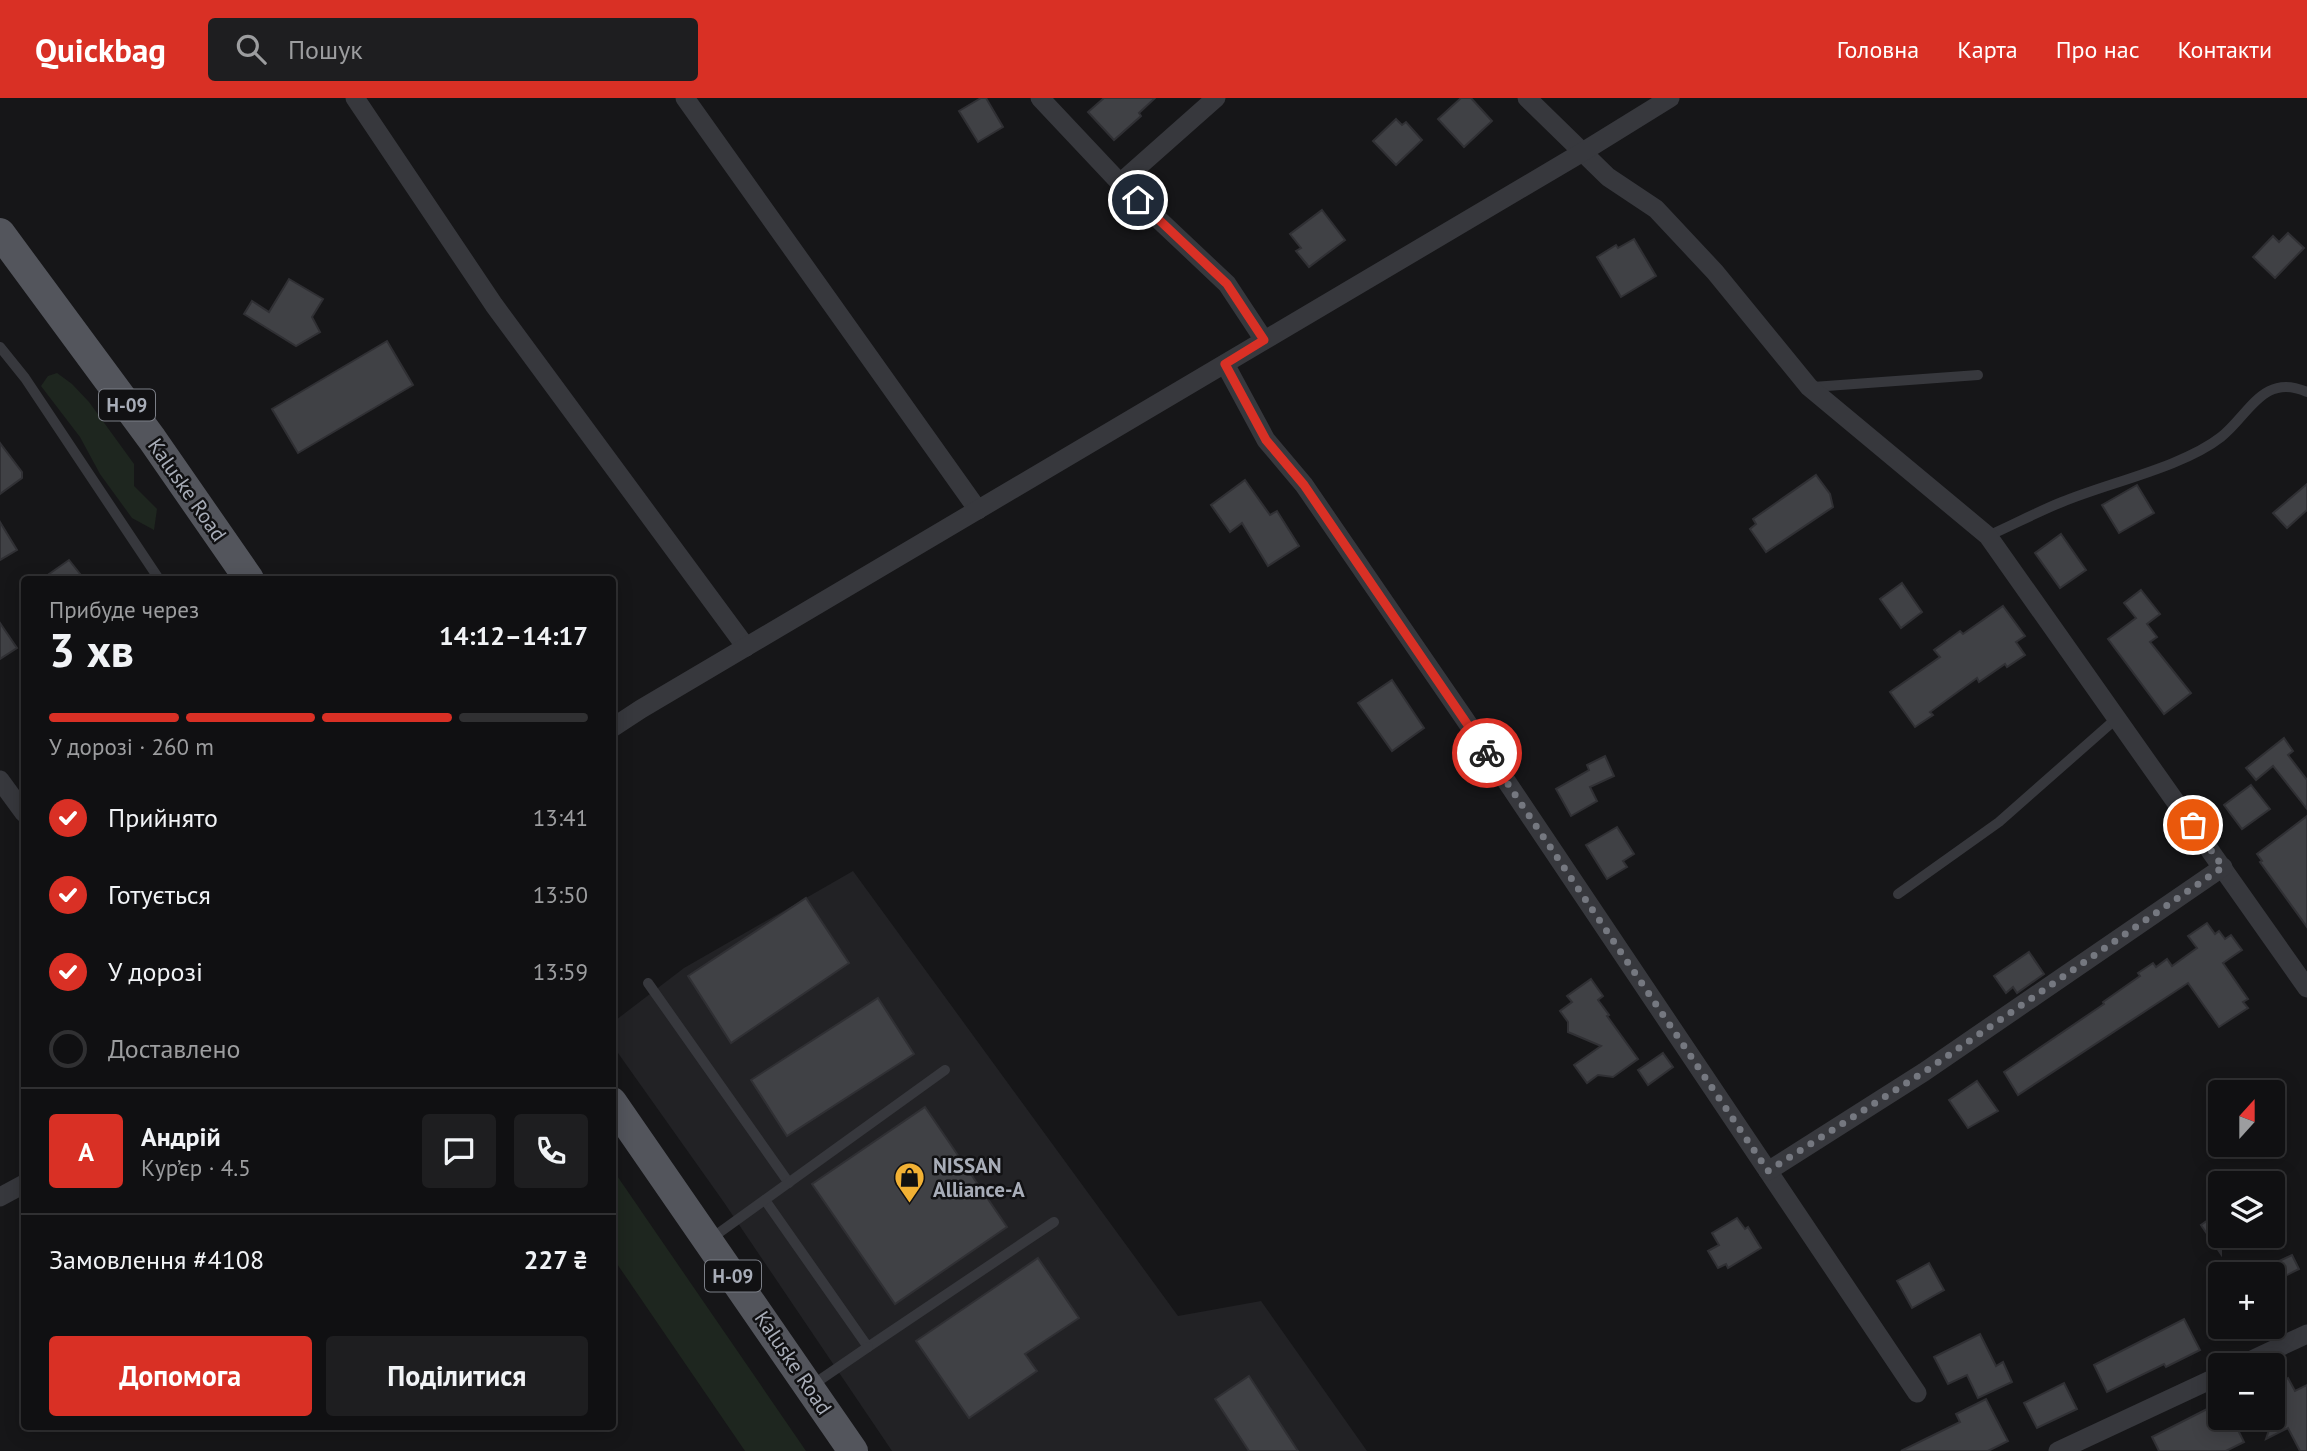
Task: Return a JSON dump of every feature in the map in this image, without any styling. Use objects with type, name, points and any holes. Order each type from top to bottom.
[{"type":"main road","name":"Kaluske Road","points":[[0,233],[152,439],[247,576]]},
{"type":"main road","name":"Kaluske Road","points":[[616,1108],[853,1451]]},
{"type":"street","points":[[355,98],[494,305],[746,647]]},
{"type":"street","points":[[684,98],[978,510]]},
{"type":"street","points":[[1040,98],[1120,183],[1227,284],[1264,340]]},
{"type":"street","points":[[1120,183],[1216,98]]},
{"type":"street","points":[[1527,98],[1608,177],[1656,209],[1715,272],[1809,387],[1989,536],[2307,988]]},
{"type":"street","points":[[616,725],[1670,98]]},
{"type":"street","points":[[1225,364],[1266,440],[1304,485],[1917,1393]]},
{"type":"street","points":[[0,780],[21,809]]},
{"type":"street","points":[[1768,1171],[1924,1072],[2223,867]]},
{"type":"street","points":[[1,1194],[21,1185]]},
{"type":"street","points":[[2267,1353],[2307,1334]]},
{"type":"street","points":[[2059,1451],[2208,1381]]},
{"type":"lane","points":[[0,347],[26,378],[157,576]]},
{"type":"lane","points":[[1809,387],[1978,375]]},
{"type":"lane","points":[[1989,536],[2061,502],[2183,458],[2221,437],[2265,392],[2281,386],[2307,392]]},
{"type":"lane","points":[[1898,894],[1999,822],[2117,718]]},
{"type":"lane","points":[[648,983],[789,1183]]},
{"type":"lane","points":[[709,1241],[945,1070]]},
{"type":"lane","points":[[765,1200],[868,1347]]},
{"type":"lane","points":[[809,1388],[1054,1222]]},
{"type":"shaded area","points":[[57,373],[89,402],[134,464],[134,486],[157,509],[154,530],[132,518],[100,474],[80,437],[41,386],[48,376]]},
{"type":"shaded area","points":[[853,871],[1178,1316],[1261,1301],[1367,1451],[892,1451],[723,1201],[616,1050],[616,1020],[684,968]]},
{"type":"shaded area","points":[[616,1174],[806,1451],[745,1451],[616,1262]]},
{"type":"building","points":[[981,98],[986,98],[1003,127],[978,142],[959,111]]},
{"type":"building","points":[[1104,98],[1155,98],[1139,113],[1141,116],[1114,140],[1088,112]]},
{"type":"building","points":[[1461,98],[1471,98],[1492,121],[1464,147],[1438,119]]},
{"type":"building","points":[[1396,119],[1402,125],[1406,122],[1422,140],[1396,165],[1373,141]]},
{"type":"building","points":[[1322,210],[1345,240],[1309,267],[1296,251],[1301,248],[1290,234]]},
{"type":"building","points":[[2288,233],[2304,248],[2275,278],[2253,257],[2273,236],[2279,242]]},
{"type":"building","points":[[1634,239],[1656,276],[1621,297],[1597,257],[1616,245],[1618,248]]},
{"type":"building","points":[[289,279],[323,299],[312,317],[320,332],[296,346],[244,314],[252,301],[269,312]]},
{"type":"building","points":[[387,341],[413,385],[298,453],[272,409]]},
{"type":"building","points":[[0,443],[22,472],[22,478],[0,494]]},
{"type":"building","points":[[1816,475],[1830,494],[1833,507],[1766,552],[1750,529],[1756,524],[1753,519]]},
{"type":"building","points":[[1245,480],[1270,515],[1277,511],[1299,546],[1268,566],[1242,523],[1230,532],[1211,505]]},
{"type":"building","points":[[2307,484],[2307,510],[2287,528],[2273,513]]},
{"type":"building","points":[[2137,485],[2154,513],[2119,533],[2102,505]]},
{"type":"building","points":[[0,522],[17,550],[0,560]]},
{"type":"building","points":[[2061,534],[2086,570],[2060,588],[2035,553]]},
{"type":"building","points":[[69,560],[82,576],[46,576]]},
{"type":"building","points":[[1902,583],[1922,612],[1901,628],[1880,599]]},
{"type":"building","points":[[2141,590],[2160,614],[2147,624],[2157,637],[2150,642],[2191,693],[2164,714],[2108,639],[2136,618],[2124,603]]},
{"type":"building","points":[[2003,606],[2025,636],[2016,642],[2025,655],[2007,667],[2005,664],[1979,682],[1977,678],[1930,712],[1933,715],[1915,727],[1890,692],[1940,657],[1934,650],[1960,631],[1963,634]]},
{"type":"building","points":[[0,623],[17,648],[0,659]]},
{"type":"building","points":[[1392,680],[1424,728],[1392,751],[1358,703]]},
{"type":"building","points":[[2284,738],[2293,751],[2288,755],[2307,780],[2307,809],[2273,766],[2256,780],[2246,768]]},
{"type":"building","points":[[1605,756],[1614,776],[1590,787],[1597,801],[1571,816],[1556,789],[1589,770],[1587,765]]},
{"type":"building","points":[[2251,785],[2270,809],[2242,829],[2224,805]]},
{"type":"building","points":[[2307,816],[2307,927],[2257,854]]},
{"type":"building","points":[[1617,827],[1634,854],[1623,861],[1627,867],[1607,879],[1586,845]]},
{"type":"building","points":[[806,898],[849,963],[731,1043],[688,976]]},
{"type":"building","points":[[2207,923],[2215,934],[2219,931],[2225,939],[2231,935],[2242,950],[2223,963],[2248,999],[2243,1002],[2248,1008],[2219,1027],[2188,983],[2018,1095],[2004,1072],[2104,1004],[2103,1002],[2140,976],[2138,973],[2153,963],[2156,967],[2167,959],[2172,966],[2197,948],[2188,936]]},
{"type":"building","points":[[2029,952],[2044,974],[2017,993],[2013,987],[2006,993],[1994,976]]},
{"type":"building","points":[[1591,979],[1603,996],[1598,1000],[1609,1015],[1607,1016],[1638,1059],[1613,1077],[1598,1075],[1587,1083],[1574,1065],[1601,1046],[1568,1032],[1568,1022],[1560,1011],[1572,1002],[1567,996]]},
{"type":"building","points":[[878,998],[914,1054],[787,1136],[751,1080]]},
{"type":"building","points":[[1663,1053],[1673,1067],[1648,1085],[1638,1070]]},
{"type":"building","points":[[1977,1081],[1998,1111],[1968,1128],[1949,1100]]},
{"type":"building","name":"NISSAN Alliance-A","points":[[925,1107],[1007,1227],[895,1304],[812,1184]]},
{"type":"building","points":[[1737,1218],[1745,1229],[1748,1227],[1761,1248],[1728,1268],[1726,1264],[1718,1268],[1708,1251],[1719,1245],[1712,1233]]},
{"type":"building","points":[[2208,1220],[2208,1235],[2201,1225]]},
{"type":"building","points":[[2292,1255],[2299,1269],[2285,1276],[2285,1262],[2277,1262]]},
{"type":"building","points":[[1038,1258],[1079,1318],[1025,1354],[1037,1371],[969,1418],[916,1341]]},
{"type":"building","points":[[1929,1263],[1944,1290],[1912,1308],[1897,1281]]},
{"type":"building","points":[[2184,1319],[2200,1350],[2107,1392],[2094,1365]]},
{"type":"building","points":[[1980,1334],[1996,1366],[2003,1362],[2012,1382],[1978,1398],[1967,1375],[1948,1384],[1934,1357]]},
{"type":"building","points":[[1249,1376],[1298,1451],[1249,1451],[1215,1399]]},
{"type":"building","points":[[2288,1378],[2295,1391],[2307,1385],[2307,1451],[2300,1451],[2288,1428],[2285,1430],[2285,1380]]},
{"type":"building","points":[[2064,1383],[2077,1409],[2037,1428],[2024,1403]]},
{"type":"building","points":[[1986,1399],[2008,1441],[1988,1451],[1901,1451],[1960,1422],[1956,1414]]},
{"type":"building","points":[[2208,1409],[2208,1430],[2238,1430],[2244,1442],[2226,1451],[2159,1451],[2152,1437]]},
{"type":"building","points":[[2269,1430],[2284,1430],[2266,1439]]},
{"type":"way so far","points":[[1487,753],[1768,1171],[1924,1072],[2223,867],[2193,825]]},
{"type":"place","name":"NISSAN Alliance-A","points":[[910,1205]]},
{"type":"route","points":[[1138,200],[1227,284],[1264,340],[1225,364],[1266,440],[1304,485],[1487,753]]}]
